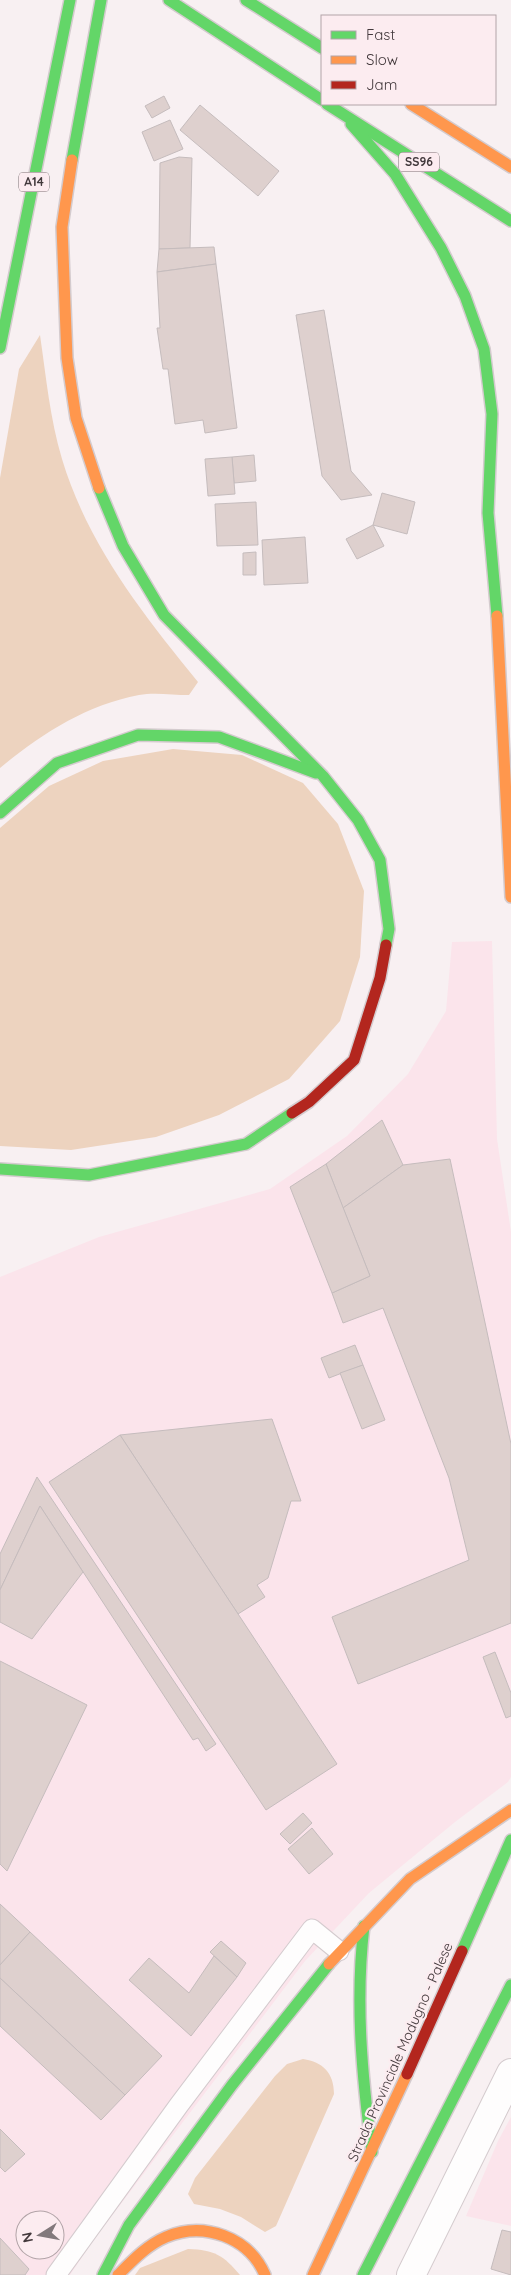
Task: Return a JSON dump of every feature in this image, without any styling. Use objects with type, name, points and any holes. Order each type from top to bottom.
[{"type":"main road","name":"A14","points":[[0,348],[70,0]]},
{"type":"main road","points":[[0,1169],[89,1175],[246,1144],[310,1102],[354,1060],[380,978],[389,929],[380,860],[358,820],[323,776],[164,615],[123,546],[98,487],[76,418],[67,358],[62,227],[78,122],[102,0]]},
{"type":"main road","points":[[169,0],[321,99]]},
{"type":"main road","points":[[246,0],[321,47]]},
{"type":"main road","name":"SS96","points":[[329,105],[511,221]]},
{"type":"main road","points":[[413,105],[511,166]]},
{"type":"main road","points":[[343,114],[395,174],[441,248],[465,296],[484,349],[492,414],[488,512],[497,610],[511,897]]},
{"type":"main road","points":[[497,610],[506,599]]},
{"type":"main road","points":[[0,813],[57,763],[138,735],[219,737],[323,776]]},
{"type":"main road","points":[[103,2275],[129,2225],[232,2085],[339,1951],[410,1879],[511,1810]]},
{"type":"main road","name":"Strada Provinciale Modugno - Palese","points":[[313,2275],[372,2152],[511,1840]]},
{"type":"main road","points":[[364,1926],[358,1965],[359,2032],[372,2152]]},
{"type":"main road","points":[[363,2275],[511,1985]]},
{"type":"main road","points":[[118,2275],[135,2258],[167,2236],[196,2231],[225,2235],[246,2246],[262,2266],[265,2275]]},
{"type":"street","points":[[411,2275],[511,2073]]},
{"type":"lane","points":[[56,2275],[179,2105],[312,1929],[339,1951]]},
{"type":"shaded area","points":[[40,335],[54,429],[62,459],[86,520],[137,604],[198,682],[189,695],[145,694],[101,706],[65,722],[0,768],[0,478],[19,369]]},
{"type":"shaded area","points":[[173,749],[242,755],[303,783],[338,824],[364,891],[360,957],[340,1021],[289,1079],[219,1115],[156,1137],[71,1150],[0,1146],[0,828],[49,786],[103,761]]},
{"type":"shaded area","points":[[492,941],[497,1139],[511,1232],[511,1777],[508,1782],[455,1822],[369,1893],[305,1961],[95,2238],[70,2275],[0,2275],[0,1277],[99,1237],[270,1189],[347,1136],[408,1074],[446,1011],[452,942]]},
{"type":"shaded area","points":[[303,2059],[316,2063],[326,2070],[332,2080],[334,2094],[276,2226],[265,2232],[241,2217],[220,2209],[194,2204],[188,2194],[195,2178],[275,2076],[287,2064]]},
{"type":"shaded area","points":[[511,2117],[511,2226],[466,2216],[498,2141]]},
{"type":"shaded area","points":[[188,2249],[212,2252],[218,2255],[240,2275],[135,2275],[140,2268]]},
{"type":"building","points":[[164,96],[170,108],[152,118],[145,106]]},
{"type":"building","points":[[200,105],[279,171],[258,196],[180,130]]},
{"type":"building","points":[[170,120],[183,149],[154,161],[142,132]]},
{"type":"building","points":[[179,157],[192,158],[190,248],[159,249],[160,163]]},
{"type":"building","points":[[214,247],[216,264],[157,272],[159,249]]},
{"type":"building","points":[[216,264],[237,428],[205,433],[203,420],[175,424],[168,369],[163,369],[157,328],[160,328],[157,272]]},
{"type":"building","points":[[324,310],[351,471],[372,495],[341,500],[322,476],[296,315]]},
{"type":"building","points":[[254,455],[256,481],[234,483],[232,457]]},
{"type":"building","points":[[232,457],[235,494],[208,496],[205,459]]},
{"type":"building","points":[[382,493],[415,502],[407,534],[373,525]]},
{"type":"building","points":[[256,502],[258,545],[217,546],[215,504]]},
{"type":"building","points":[[373,525],[384,546],[357,559],[346,539]]},
{"type":"building","points":[[305,537],[308,583],[264,585],[262,540]]},
{"type":"building","points":[[256,552],[256,575],[243,575],[243,553]]},
{"type":"building","points":[[382,1120],[403,1165],[343,1208],[326,1164]]},
{"type":"building","points":[[450,1159],[511,1444],[511,1623],[358,1684],[332,1617],[469,1560],[449,1478],[383,1308],[343,1323],[332,1293],[370,1276],[343,1208],[403,1165]]},
{"type":"building","points":[[326,1164],[370,1276],[332,1293],[290,1187]]},
{"type":"building","points":[[355,1345],[363,1365],[329,1378],[321,1358]]},
{"type":"building","points":[[363,1365],[385,1420],[362,1429],[340,1373]]},
{"type":"building","points":[[272,1419],[301,1501],[291,1501],[268,1578],[257,1585],[265,1597],[238,1614],[120,1435]]},
{"type":"building","points":[[120,1435],[337,1764],[266,1810],[49,1482]]},
{"type":"building","points":[[37,1477],[216,1744],[206,1751],[198,1738],[193,1740],[40,1506],[0,1590],[0,1554]]},
{"type":"building","points":[[40,1506],[83,1572],[32,1639],[0,1622],[0,1590]]},
{"type":"building","points":[[495,1652],[511,1693],[511,1716],[506,1718],[483,1657]]},
{"type":"building","points":[[0,1661],[87,1705],[7,1871],[0,1864]]},
{"type":"building","points":[[303,1813],[312,1823],[290,1844],[280,1834]]},
{"type":"building","points":[[312,1828],[333,1854],[309,1874],[288,1849]]},
{"type":"building","points":[[0,1904],[30,1932],[0,1965]]},
{"type":"building","points":[[30,1932],[162,2056],[125,2095],[0,1978],[0,1965]]},
{"type":"building","points":[[221,1941],[246,1963],[237,1977],[210,1952]]},
{"type":"building","points":[[214,1956],[237,1977],[191,2036],[129,1980],[149,1958],[189,1993]]},
{"type":"building","points":[[0,1978],[125,2095],[101,2120],[0,2026]]},
{"type":"building","points":[[0,2129],[25,2154],[5,2172],[0,2167]]},
{"type":"building","points":[[502,2230],[511,2232],[511,2275],[491,2269]]},
{"type":"building","points":[[0,2238],[15,2254],[15,2260],[21,2260],[29,2269],[25,2275],[0,2275]]},
{"type":"traffic: fast","points":[[0,348],[70,0]]},
{"type":"traffic: fast","points":[[72,160],[101,0]]},
{"type":"traffic: fast","points":[[169,0],[321,99]]},
{"type":"traffic: fast","points":[[246,0],[321,47]]},
{"type":"traffic: fast","points":[[329,105],[511,221]]},
{"type":"traffic: fast","points":[[351,124],[395,174],[441,248],[465,296],[484,349],[492,414],[488,513],[497,616]]},
{"type":"traffic: fast","points":[[99,488],[123,546],[164,615],[323,776],[358,820],[380,860],[389,929],[386,945]]},
{"type":"traffic: fast","points":[[0,813],[57,763],[138,735],[219,737],[316,773]]},
{"type":"traffic: fast","points":[[0,1169],[89,1175],[246,1144],[292,1113]]},
{"type":"traffic: fast","points":[[462,1951],[511,1840]]},
{"type":"traffic: fast","points":[[364,1926],[361,1954],[360,2011],[365,2095],[372,2152]]},
{"type":"traffic: fast","points":[[103,2275],[129,2225],[232,2085],[329,1964]]},
{"type":"traffic: fast","points":[[363,2275],[511,1985]]},
{"type":"traffic: slow","points":[[413,105],[511,167]]},
{"type":"traffic: slow","points":[[72,160],[62,227],[67,358],[76,418],[99,488]]},
{"type":"traffic: slow","points":[[497,616],[511,897]]},
{"type":"traffic: slow","points":[[329,1964],[410,1879],[511,1810]]},
{"type":"traffic: slow","points":[[313,2275],[407,2074]]},
{"type":"traffic: slow","points":[[118,2275],[152,2244],[181,2232],[195,2231],[210,2232],[237,2242],[258,2262],[265,2275]]},
{"type":"traffic: jam","points":[[292,1113],[309,1102],[354,1060],[380,978],[386,945]]},
{"type":"traffic: jam","points":[[407,2074],[462,1951]]}]
